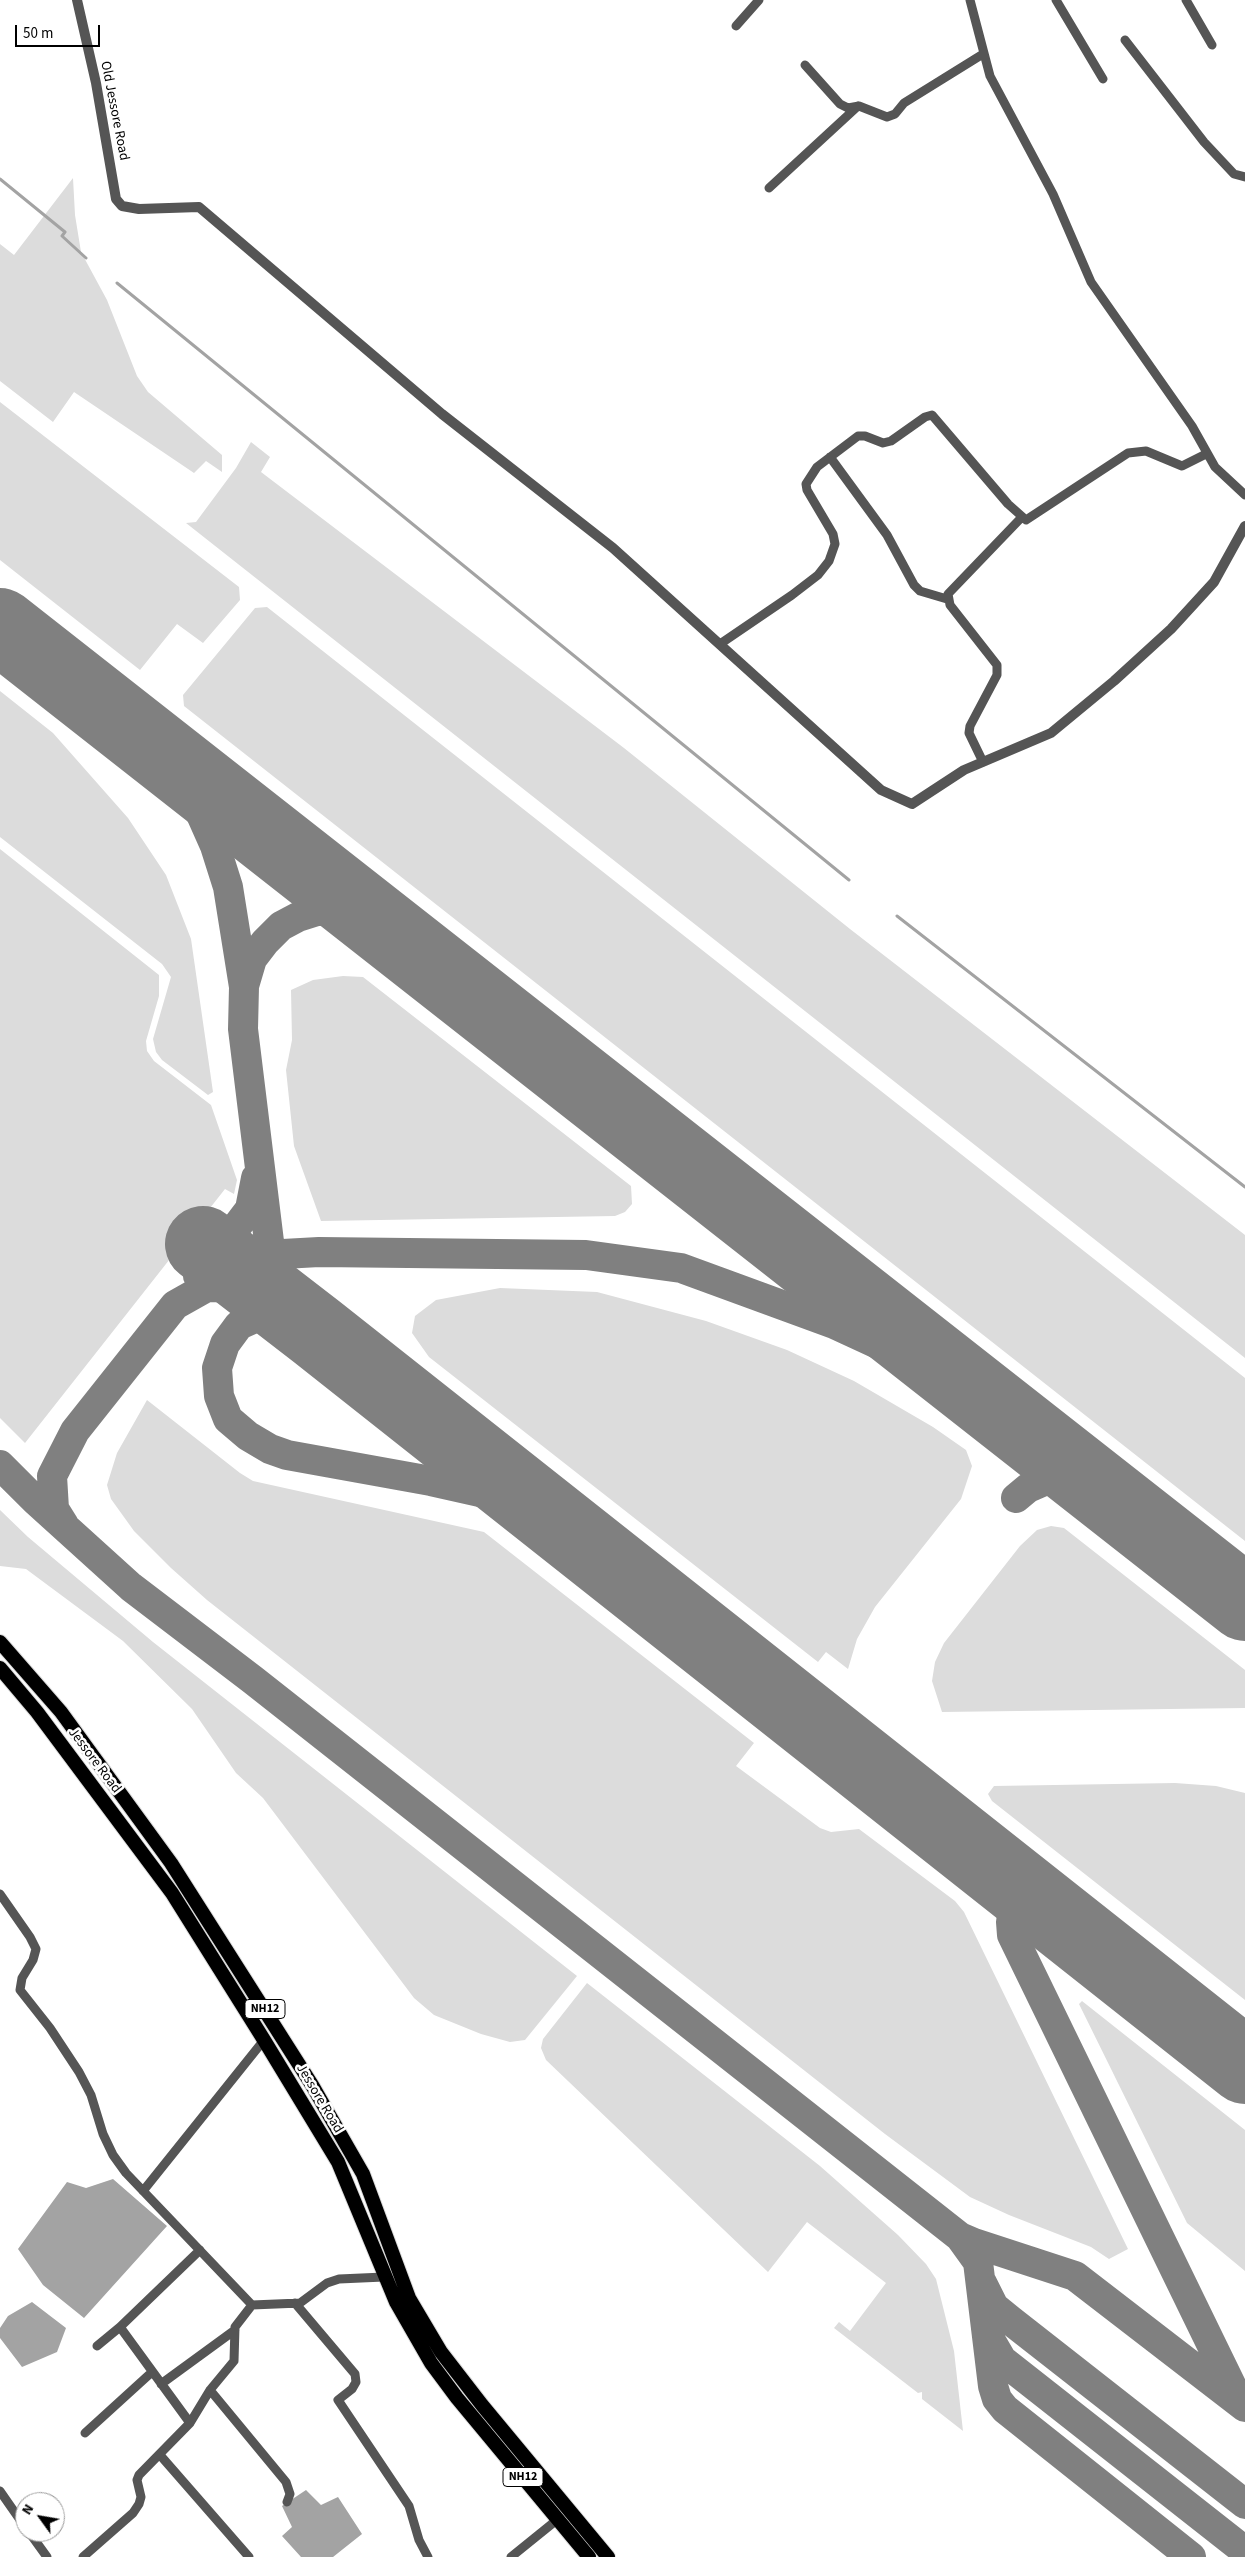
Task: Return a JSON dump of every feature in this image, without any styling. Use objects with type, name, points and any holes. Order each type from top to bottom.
[{"type":"highway","name":"NH12","points":[[0,1642],[61,1712],[171,1863],[312,2085],[363,2174],[409,2298],[441,2352],[476,2398],[608,2557]]},
{"type":"highway","name":"Jessore Road","points":[[0,1668],[49,1728],[172,1893],[264,2040],[338,2162],[363,2219],[384,2277],[412,2332],[431,2363],[457,2398],[589,2557]]},
{"type":"street","name":"Old Jessore Road","points":[[77,0],[96,83],[116,199],[122,206],[139,209],[199,207],[442,414],[613,548],[720,644]]},
{"type":"street","points":[[736,26],[759,0]]},
{"type":"street","points":[[970,0],[990,76],[1053,194],[1091,282],[1192,426],[1206,454],[1224,478],[1245,495]]},
{"type":"street","points":[[1056,0],[1103,79]]},
{"type":"street","points":[[1186,0],[1212,45]]},
{"type":"street","points":[[1125,40],[1204,142],[1234,174],[1245,177]]},
{"type":"street","points":[[805,66],[840,104],[848,108],[858,106],[887,117],[895,114],[904,103],[983,54]]},
{"type":"street","points":[[770,188],[858,106]]},
{"type":"street","points":[[1206,454],[1182,466],[1146,451],[1128,453],[1030,519],[1021,518],[932,415],[925,417],[891,441],[883,443],[865,436],[858,436],[817,467],[806,484],[807,490],[833,534],[835,544],[829,561],[818,575],[792,595],[720,644],[881,790],[912,804],[964,770],[1051,733],[1114,681],[1171,629],[1214,582],[1245,526]]},
{"type":"street","points":[[830,457],[887,535],[914,585],[920,592],[947,599],[997,665],[997,675],[970,726],[969,733],[983,762]]},
{"type":"street","points":[[947,599],[952,588],[1021,518]]},
{"type":"street","points":[[0,1894],[30,1937],[36,1949],[33,1960],[22,1978],[20,1990],[50,2028],[79,2072],[91,2096],[103,2134],[113,2155],[143,2191],[252,2305],[300,2303],[327,2283],[339,2279],[384,2277]]},
{"type":"street","points":[[143,2191],[264,2040]]},
{"type":"street","points":[[97,2346],[120,2327],[200,2250]]},
{"type":"street","points":[[295,2303],[355,2374],[356,2382],[352,2389],[338,2400],[409,2506],[419,2540],[428,2557]]},
{"type":"street","points":[[161,2384],[235,2330],[252,2305]]},
{"type":"street","points":[[120,2327],[190,2423]]},
{"type":"street","points":[[83,2557],[133,2513],[141,2497],[137,2480],[142,2471],[160,2456],[190,2423],[210,2390],[234,2361],[235,2330]]},
{"type":"street","points":[[85,2433],[152,2372]]},
{"type":"street","points":[[210,2390],[282,2477],[290,2494],[287,2502]]},
{"type":"street","points":[[160,2456],[249,2557]]},
{"type":"street","points":[[0,2491],[15,2512]]},
{"type":"street","points":[[511,2557],[558,2519]]},
{"type":"street","points":[[36,2542],[47,2557]]},
{"type":"shaded area","points":[[73,178],[75,215],[81,252],[107,300],[137,376],[148,392],[222,455],[222,472],[206,461],[194,473],[74,392],[53,422],[0,381],[0,244],[14,255]]},
{"type":"shaded area","points":[[0,402],[239,587],[240,600],[203,643],[177,624],[140,670],[0,560]]},
{"type":"shaded area","points":[[251,442],[270,457],[261,472],[624,748],[850,929],[1245,1235],[1245,1358],[186,523],[196,522],[236,468]]},
{"type":"shaded area","points":[[267,607],[1245,1378],[1245,1541],[184,706],[183,695],[255,608]]},
{"type":"shaded area","points":[[0,691],[53,733],[128,818],[166,875],[191,939],[213,1092],[208,1095],[162,1060],[156,1052],[153,1039],[171,977],[162,964],[0,837]]},
{"type":"shaded area","points":[[0,849],[159,975],[159,996],[146,1041],[147,1051],[154,1061],[211,1105],[237,1180],[234,1194],[225,1189],[25,1443],[0,1418]]},
{"type":"shaded area","points":[[343,976],[363,977],[631,1186],[632,1204],[625,1212],[615,1216],[321,1221],[294,1146],[286,1070],[292,1040],[291,990],[313,980]]},
{"type":"shaded area","points":[[500,1288],[597,1292],[706,1321],[787,1350],[854,1381],[933,1427],[966,1450],[972,1466],[961,1499],[875,1607],[857,1639],[848,1669],[826,1652],[818,1662],[429,1357],[412,1333],[415,1316],[436,1300]]},
{"type":"shaded area","points":[[147,1400],[240,1473],[253,1481],[484,1532],[754,1743],[736,1766],[820,1828],[831,1832],[859,1829],[955,1901],[964,1912],[1128,2249],[1109,2259],[1091,2247],[1009,2215],[970,2197],[885,2134],[207,1600],[134,1531],[111,1499],[107,1485],[117,1453]]},
{"type":"shaded area","points":[[0,1510],[28,1537],[153,1642],[577,1976],[525,2040],[510,2042],[481,2034],[434,2015],[414,1998],[263,1798],[236,1773],[192,1709],[123,1641],[26,1569],[0,1566]]},
{"type":"shaded area","points":[[1051,1526],[1064,1528],[1245,1670],[1245,1708],[942,1712],[932,1681],[935,1662],[944,1643],[1020,1546],[1037,1530]]},
{"type":"shaded area","points":[[1175,1783],[1216,1786],[1245,1793],[1245,2000],[992,1801],[988,1794],[994,1786]]},
{"type":"shaded area","points":[[587,1983],[820,2166],[898,2235],[926,2264],[936,2279],[954,2351],[963,2431],[922,2399],[922,2392],[918,2393],[834,2328],[839,2322],[850,2331],[886,2283],[807,2222],[768,2272],[546,2060],[541,2048],[543,2039]]},
{"type":"shaded area","points":[[1082,2001],[1245,2130],[1245,2271],[1187,2223],[1079,2004]]},
{"type":"shaded area","points":[[113,2179],[167,2226],[84,2318],[43,2285],[18,2249],[67,2182],[86,2188]]},
{"type":"shaded area","points":[[32,2302],[66,2328],[57,2352],[22,2367],[0,2338],[0,2328],[8,2316]]},
{"type":"shaded area","points":[[306,2490],[321,2505],[338,2497],[362,2534],[333,2557],[301,2557],[282,2536],[292,2527],[282,2506]]},
{"type":"waterway","points":[[0,179],[65,232],[62,236],[86,258]]},
{"type":"waterway","points":[[117,283],[849,880]]},
{"type":"waterway","points":[[897,916],[1245,1187]]},
{"type":"taxiway","points":[[153,746],[184,783],[199,810],[215,846],[228,887],[244,987],[243,1029],[271,1258],[279,1282],[297,1310],[317,1332]]},
{"type":"taxiway","points":[[244,986],[252,959],[265,942],[281,926],[298,917],[317,911],[337,911],[356,913],[375,921]]},
{"type":"taxiway","points":[[206,1267],[250,1209],[256,1178]]},
{"type":"taxiway","points":[[198,1276],[229,1257],[319,1252],[586,1255],[681,1268],[834,1324],[912,1360],[995,1407]]},
{"type":"taxiway","points":[[64,1525],[54,1509],[52,1476],[75,1431],[175,1305],[207,1287],[246,1288],[296,1316]]},
{"type":"taxiway","points":[[315,1331],[283,1317],[257,1317],[239,1325],[225,1344],[217,1368],[219,1396],[228,1419],[248,1436],[270,1449],[287,1455],[431,1481],[529,1505],[577,1537]]},
{"type":"taxiway","points":[[0,1465],[36,1501],[131,1587],[253,1680],[960,2237],[1075,2276],[1245,2407]]},
{"type":"taxiway","points":[[1016,1498],[1028,1488],[1051,1478],[1079,1480],[1099,1488]]},
{"type":"taxiway","points":[[1076,1933],[1038,1910],[1023,1913],[1011,1922],[1012,1935],[1236,2395]]},
{"type":"taxiway","points":[[960,2237],[978,2262],[993,2386],[997,2399],[1005,2409],[1191,2557]]},
{"type":"taxiway","points":[[982,2283],[994,2307],[1245,2504]]},
{"type":"taxiway","points":[[988,2336],[1002,2360],[1245,2551]]},
{"type":"runway","points":[[0,626],[1245,1603]]},
{"type":"runway","points":[[203,1244],[317,1332],[1245,2066]]}]
